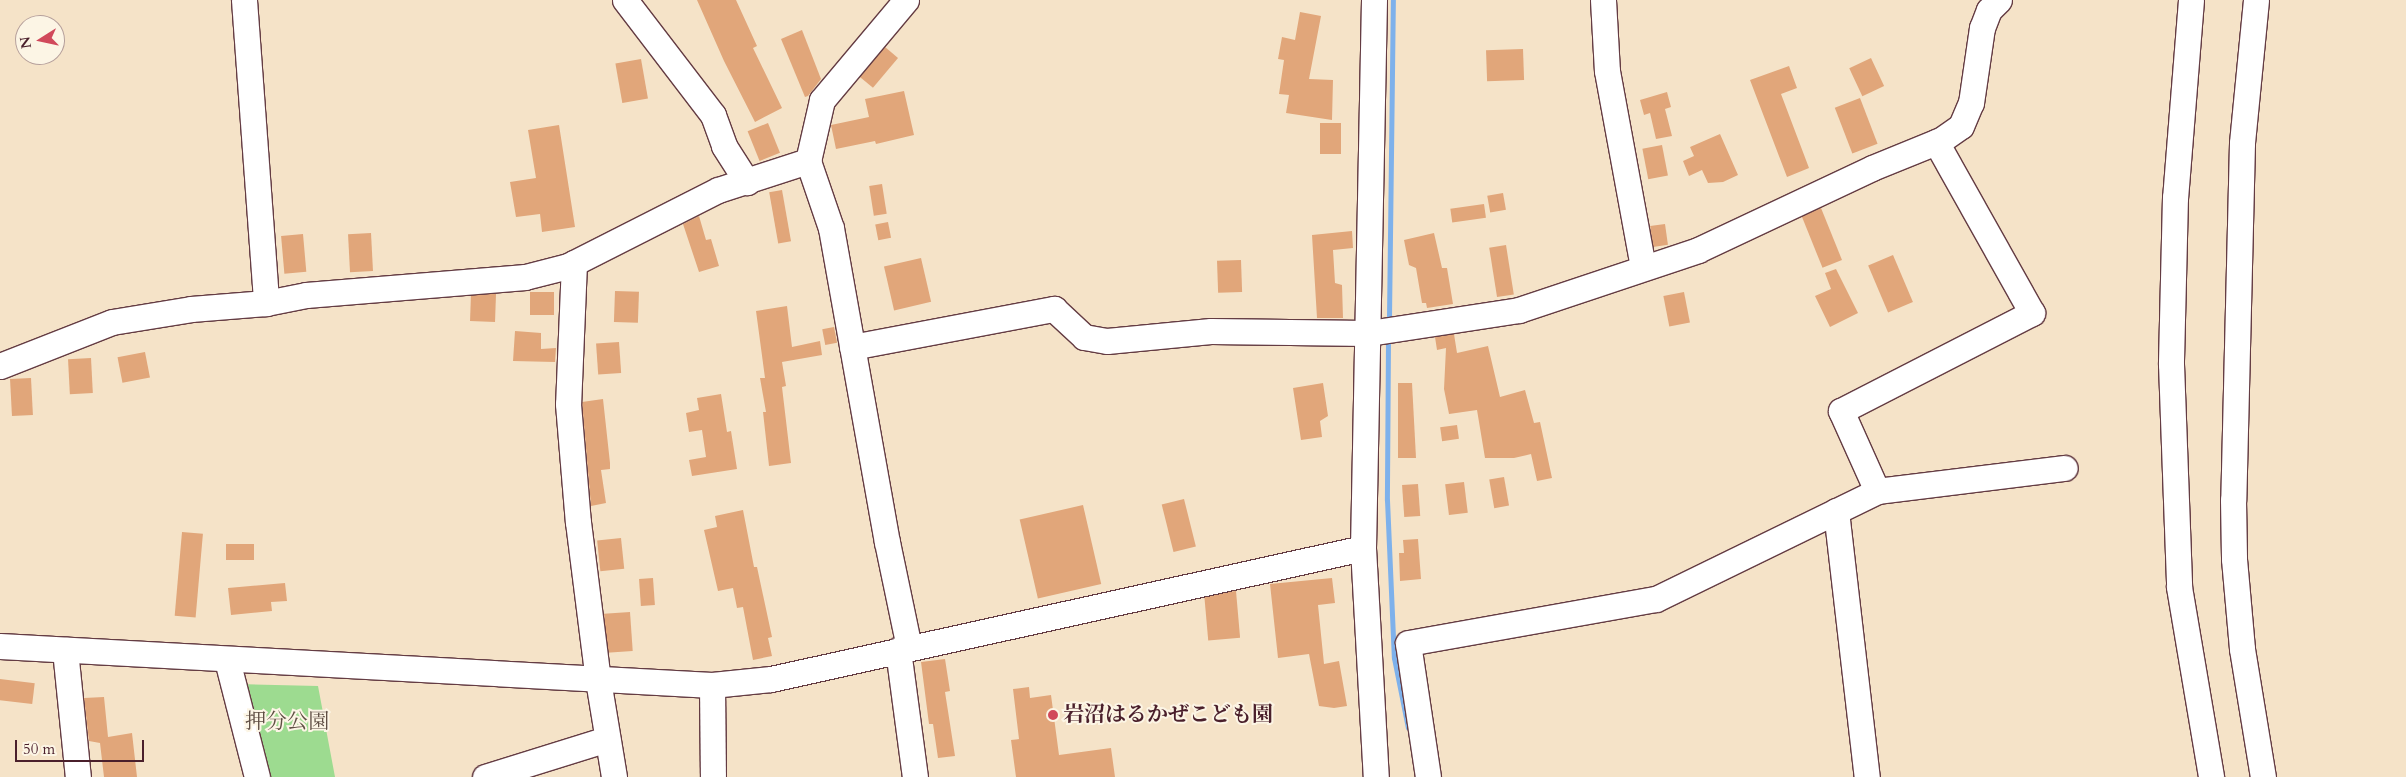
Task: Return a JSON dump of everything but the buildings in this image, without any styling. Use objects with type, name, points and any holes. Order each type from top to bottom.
[{"type":"street","points":[[244,0],[266,302]]},
{"type":"street","points":[[625,0],[713,115],[724,146],[747,182]]},
{"type":"street","points":[[906,0],[822,100],[808,161],[831,228],[887,542],[904,649],[915,777]]},
{"type":"street","points":[[1374,0],[1369,333],[1363,548],[1376,777]]},
{"type":"street","points":[[1603,0],[1607,71],[1643,267]]},
{"type":"street","points":[[852,347],[1054,309],[1084,337],[1107,341],[1211,331],[1369,333],[1519,310],[1698,250],[1872,168],[1936,142],[1961,126],[1971,103],[1982,28],[1989,10],[1999,0]]},
{"type":"street","points":[[2191,0],[2175,197],[2172,364],[2179,587],[2211,777]]},
{"type":"street","points":[[2256,0],[2242,143],[2233,500],[2234,559],[2242,649],[2263,777]]},
{"type":"street","points":[[1878,491],[1841,411],[2032,313],[1936,142]]},
{"type":"street","points":[[0,366],[112,322],[191,309],[266,302],[306,295],[525,277],[574,263],[718,190],[808,161]]},
{"type":"street","points":[[574,263],[568,404],[578,522],[598,680],[614,777]]},
{"type":"street","points":[[1428,777],[1408,643],[1656,599],[1878,491],[2065,468]]},
{"type":"street","points":[[1836,511],[1867,777]]},
{"type":"street","points":[[0,646],[227,660],[712,685],[771,679],[1363,548]]},
{"type":"street","points":[[65,650],[78,777]]},
{"type":"street","points":[[227,660],[257,777]]},
{"type":"street","points":[[712,685],[713,777]]},
{"type":"street","points":[[485,777],[607,739]]},
{"type":"green space","name":"押分公園","points":[[238,684],[318,686],[335,777],[265,777]]},
{"type":"waterway","points":[[1389,318],[1393,0]]},
{"type":"waterway","points":[[1388,342],[1387,500],[1394,658],[1408,728]]},
{"type":"place","name":"岩沼はるかぜこども園","points":[[1053,715]]}]
